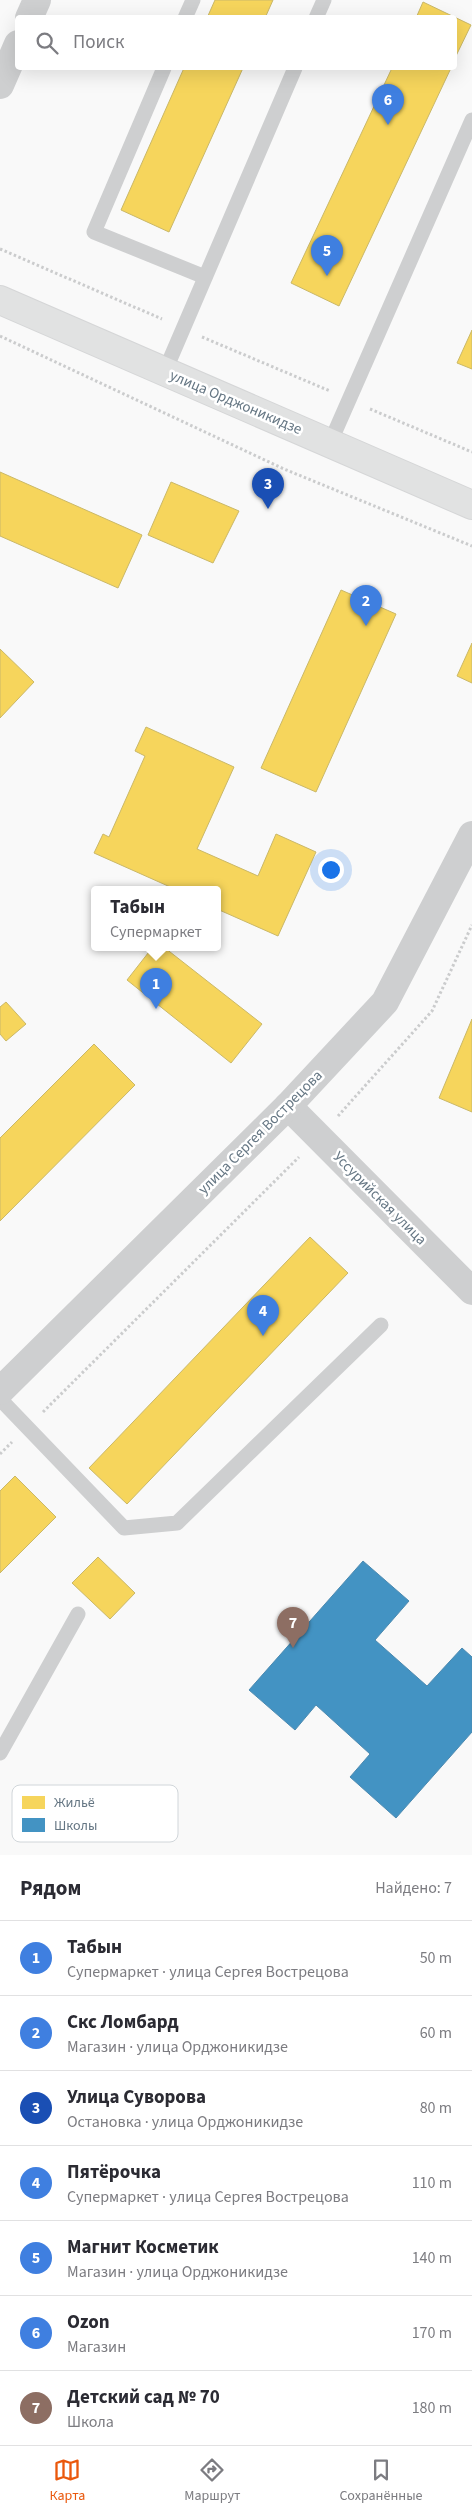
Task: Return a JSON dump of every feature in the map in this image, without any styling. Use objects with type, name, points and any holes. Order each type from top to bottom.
[{"type":"main road","name":"улица Орджоникидзе","points":[[0,300],[472,504]]},
{"type":"street","points":[[30,15],[37,0]]},
{"type":"street","points":[[0,85],[15,51]]},
{"type":"street","name":"улица Сергея Вострецова","points":[[0,1391],[288,1106],[385,1002],[472,835]]},
{"type":"street","name":"Уссурийская улица","points":[[288,1106],[472,1290]]},
{"type":"lane","points":[[187,15],[193,0]]},
{"type":"lane","points":[[317,15],[324,0]]},
{"type":"lane","points":[[163,70],[94,232],[205,278]]},
{"type":"lane","points":[[165,371],[294,70]]},
{"type":"lane","points":[[330,443],[472,120]]},
{"type":"lane","points":[[0,1399],[124,1528],[177,1523],[381,1325]]},
{"type":"lane","points":[[0,1753],[78,1614]]},
{"type":"path","points":[[0,249],[472,452]]},
{"type":"path","points":[[0,336],[284,468],[472,546]]},
{"type":"path","points":[[0,1454],[319,1138],[432,1011],[472,925]]},
{"type":"building: Жильё","points":[[215,0],[273,0],[266,15],[208,15]]},
{"type":"building: Жильё","points":[[423,2],[450,15],[417,15]]},
{"type":"building: Жильё","points":[[457,18],[471,25],[457,54]]},
{"type":"building: Жильё","points":[[183,70],[242,70],[169,232],[121,210]]},
{"type":"building: Жильё","points":[[391,70],[450,70],[339,306],[291,283]]},
{"type":"building: Жильё","points":[[472,330],[472,369],[457,363]]},
{"type":"building: Жильё","points":[[0,472],[142,535],[118,588],[0,536]]},
{"type":"building: Жильё","points":[[171,482],[239,511],[213,563],[148,535]]},
{"type":"building: Жильё","points":[[341,590],[396,614],[316,792],[261,768]]},
{"type":"building: Жильё","points":[[472,643],[472,683],[457,676]]},
{"type":"building: Жильё","points":[[0,649],[34,682],[0,718]]},
{"type":"building: Жильё","points":[[146,727],[234,767],[197,849],[258,876],[276,834],[316,852],[278,936],[221,911],[221,886],[168,886],[94,853],[103,834],[109,837],[145,756],[135,751]]},
{"type":"building: Жильё","points":[[150,951],[169,951],[262,1024],[231,1063],[127,980]]},
{"type":"building: Жильё","points":[[6,1002],[26,1024],[6,1041],[0,1034],[0,1007]]},
{"type":"building: Жильё","points":[[472,1019],[472,1112],[439,1098]]},
{"type":"building: Жильё","points":[[94,1044],[135,1085],[0,1221],[0,1138]]},
{"type":"building: Жильё","points":[[310,1237],[348,1273],[127,1504],[89,1468]]},
{"type":"building: Жильё","points":[[15,1476],[56,1517],[0,1573],[0,1491]]},
{"type":"building: Жильё","points":[[98,1557],[135,1593],[110,1619],[72,1583]]},
{"type":"building: Школы","points":[[363,1561],[409,1601],[375,1640],[427,1686],[462,1648],[472,1657],[472,1732],[396,1818],[350,1777],[370,1754],[316,1705],[295,1730],[249,1690]]},
{"type":"place","name":"Ozon","points":[[388,125]]},
{"type":"place","name":"Магнит Косметик","points":[[327,276]]},
{"type":"place","name":"Улица Суворова","points":[[268,509]]},
{"type":"place","name":"Скс Ломбард","points":[[366,626]]},
{"type":"place","name":"Табын","points":[[156,1009]]},
{"type":"place","name":"Пятёрочка","points":[[263,1336]]},
{"type":"place","name":"Детский сад № 70","points":[[293,1648]]}]
